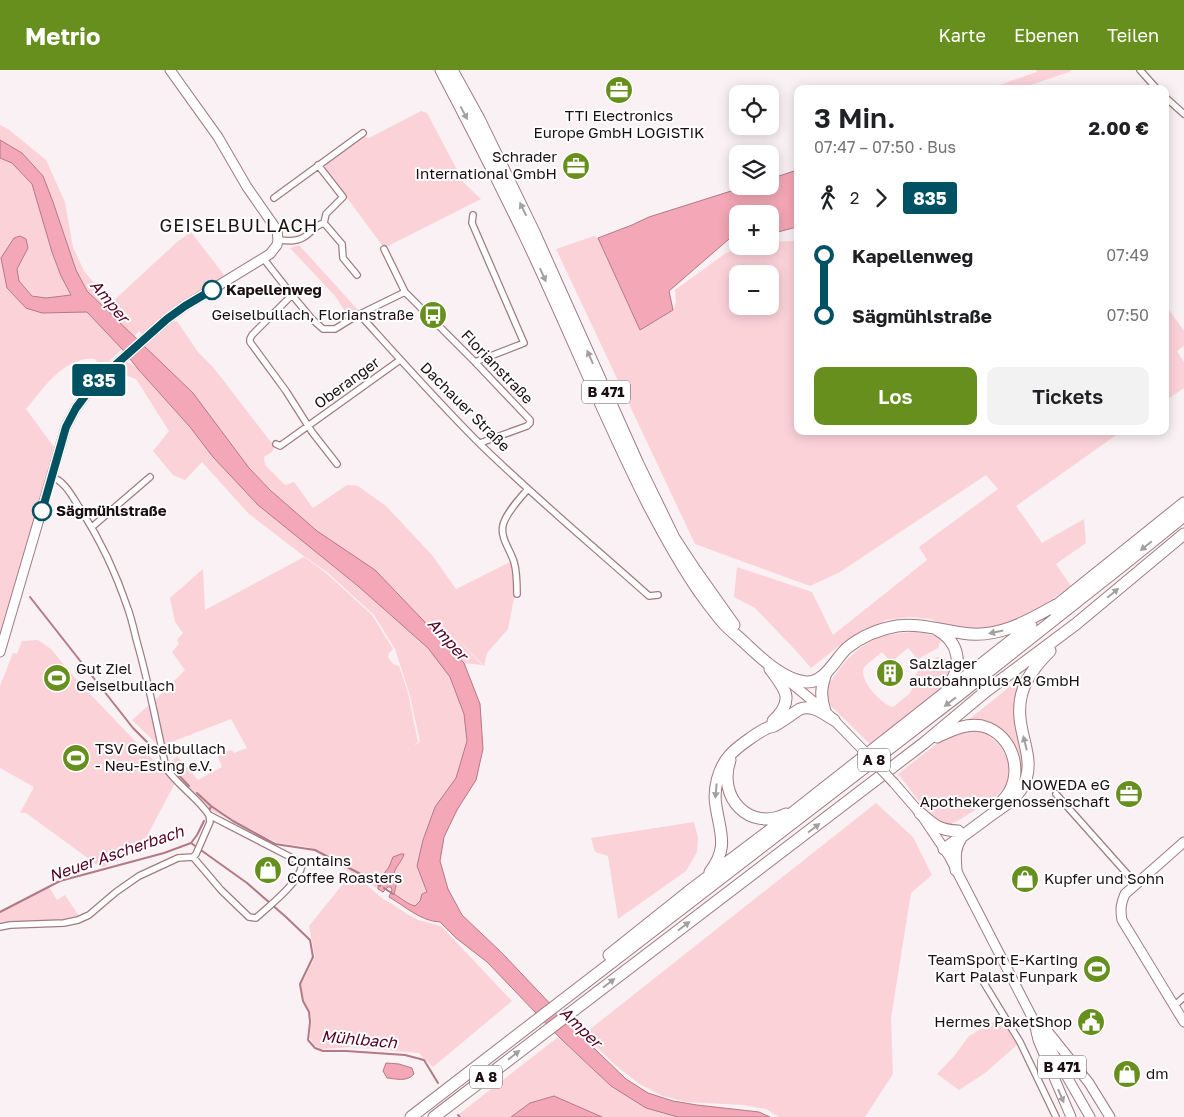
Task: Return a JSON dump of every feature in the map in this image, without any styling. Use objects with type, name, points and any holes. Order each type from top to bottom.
[{"type":"highway","name":"B 471","points":[[441,70],[525,236],[631,469],[668,543],[688,576],[724,624],[776,670]]},
{"type":"highway","name":"B 471","points":[[452,70],[480,119],[534,232],[638,464],[674,538],[746,643]]},
{"type":"highway","points":[[560,998],[636,933],[1184,503]]},
{"type":"highway","name":"A 8","points":[[411,1117],[527,1027],[560,998],[955,698],[1184,516]]},
{"type":"highway","name":"A 8","points":[[434,1117],[924,743],[985,692],[1076,624],[1184,534]]},
{"type":"highway","points":[[776,670],[805,682],[816,680],[826,673],[848,648],[870,634],[884,629],[910,625],[971,634],[988,634],[1021,624],[1056,605]]},
{"type":"highway","points":[[942,846],[1010,801],[1026,782],[1029,766],[1019,709],[1022,691],[1035,666],[1076,624]]},
{"type":"highway","points":[[932,627],[950,641],[957,655],[957,670],[954,679],[942,694]]},
{"type":"highway","points":[[761,658],[781,683],[786,696],[785,704],[775,722]]},
{"type":"highway","points":[[826,673],[821,693],[822,703],[830,715]]},
{"type":"highway","points":[[699,884],[712,870],[721,848],[722,832],[715,805],[717,781],[729,756],[775,722],[804,707],[813,708],[830,715]]},
{"type":"highway","points":[[924,743],[960,727],[983,726],[1001,737],[1011,749],[1014,757],[1016,768],[1014,782],[1007,797],[961,833],[956,845],[956,870]]},
{"type":"highway","points":[[737,749],[730,761],[727,778],[730,794],[740,809],[756,817],[773,819],[800,806]]},
{"type":"highway","points":[[920,813],[942,829],[961,833]]},
{"type":"street","points":[[0,652],[66,427],[76,408],[94,384],[167,319],[263,258],[274,249],[278,240],[277,230],[247,187],[218,138],[170,70]]},
{"type":"street","points":[[1140,70],[1153,85]]},
{"type":"street","points":[[1169,101],[1184,114]]},
{"type":"street","points":[[274,198],[363,133]]},
{"type":"street","points":[[318,165],[344,197],[326,214],[324,223]]},
{"type":"street","points":[[473,215],[472,223],[524,343],[475,362]]},
{"type":"street","points":[[278,240],[300,239],[306,236],[318,224],[324,223]]},
{"type":"street","points":[[324,223],[342,244],[343,258],[357,275]]},
{"type":"street","name":"Florianstraße","points":[[384,249],[405,292],[530,420],[527,426],[480,444]]},
{"type":"street","points":[[263,258],[312,319],[323,329],[335,329],[405,292]]},
{"type":"street","points":[[292,295],[252,335],[250,342],[309,426]]},
{"type":"street","name":"Dachauer Straße","points":[[360,315],[480,444],[649,596],[658,595]]},
{"type":"street","name":"Oberanger","points":[[276,444],[280,446],[400,360]]},
{"type":"street","name":"Oberanger","points":[[309,426],[337,464]]},
{"type":"street","points":[[51,477],[56,478],[63,484],[73,498],[92,527],[111,564],[128,609],[143,662],[166,768],[209,816],[210,822],[194,855]]},
{"type":"street","points":[[92,527],[150,477]]},
{"type":"street","points":[[517,594],[514,562],[502,535],[503,524],[506,517],[528,488]]},
{"type":"street","name":"B 471","points":[[776,670],[830,715],[920,813],[962,880],[1032,1017],[1090,1117]]},
{"type":"street","points":[[1056,794],[1137,885]]},
{"type":"street","points":[[194,855],[221,890],[249,917],[256,918],[283,895],[302,869],[302,863],[209,816]]},
{"type":"street","points":[[1184,842],[1126,894],[1120,910],[1122,920],[1184,1022]]},
{"type":"street","points":[[0,927],[64,923],[78,920],[89,915],[116,892],[139,876],[178,858],[194,855]]},
{"type":"street","points":[[984,983],[1020,1042],[1056,1117]]},
{"type":"street","points":[[1174,1006],[1184,997]]},
{"type":"street","points":[[1032,1017],[1038,1040],[1071,1117]]},
{"type":"street","points":[[1032,1017],[1045,1028],[1089,1083],[1110,1117]]},
{"type":"shaded area","points":[[1036,70],[1072,70],[1031,85],[1000,85],[1037,72]]},
{"type":"shaded area","points":[[421,111],[427,113],[464,183],[481,199],[384,248],[323,165],[362,136],[369,138]]},
{"type":"shaded area","points":[[0,125],[8,129],[46,160],[65,202],[73,247],[84,271],[111,303],[177,242],[191,232],[224,275],[168,313],[142,334],[139,331],[134,337],[87,291],[76,270],[43,176],[22,153],[0,140]]},
{"type":"shaded area","points":[[0,140],[22,153],[43,176],[76,270],[87,291],[193,393],[249,468],[270,490],[317,531],[375,570],[464,663],[480,704],[483,749],[476,780],[457,810],[444,837],[440,861],[448,889],[462,915],[626,1079],[648,1093],[673,1101],[759,1112],[770,1117],[678,1117],[646,1108],[611,1086],[561,1039],[487,962],[456,938],[440,922],[419,916],[389,897],[392,890],[391,887],[388,887],[383,892],[378,889],[379,880],[389,867],[393,857],[404,854],[394,873],[396,886],[394,894],[415,906],[420,901],[422,894],[427,892],[417,866],[423,840],[435,807],[456,778],[467,741],[464,714],[450,677],[428,648],[358,586],[258,505],[213,457],[190,427],[87,312],[42,313],[26,308],[7,288],[1,258],[14,238],[20,236],[26,239],[28,248],[17,269],[19,281],[32,296],[46,298],[71,295],[52,252],[32,184],[12,163],[0,158]]},
{"type":"shaded area","points":[[0,158],[12,163],[32,183],[52,252],[71,296],[46,298],[32,295],[19,281],[17,269],[28,248],[1,258],[26,308],[42,313],[87,312],[122,349],[102,368],[95,359],[84,359],[64,368],[47,383],[26,409],[54,447],[20,573],[0,638]]},
{"type":"shaded area","points":[[794,171],[794,228],[779,232],[779,205],[729,205],[729,239],[669,291],[673,310],[640,330],[598,238],[649,217],[729,192],[729,195],[779,195],[779,176]]},
{"type":"shaded area","points":[[594,236],[598,238],[640,329],[673,310],[676,302],[675,290],[726,253],[729,252],[729,255],[779,255],[779,242],[794,240],[794,435],[1116,435],[1016,506],[1042,543],[1084,519],[1086,543],[1056,564],[1071,586],[1028,616],[979,632],[956,630],[930,619],[909,617],[886,620],[839,646],[811,668],[755,608],[734,597],[737,567],[812,592],[833,635],[927,560],[919,547],[998,489],[986,475],[840,572],[810,586],[695,544],[556,249]]},
{"type":"shaded area","points":[[299,245],[359,311],[348,316],[335,296],[290,248]]},
{"type":"shaded area","points":[[1169,310],[1184,331],[1184,346],[1177,351],[1184,362],[1184,388],[1169,398]]},
{"type":"shaded area","points":[[177,321],[198,352],[213,367],[270,441],[276,444],[272,452],[264,457],[265,465],[285,485],[294,482],[313,508],[347,485],[358,486],[386,506],[432,555],[456,589],[510,562],[516,588],[508,629],[487,653],[484,666],[453,635],[482,665],[464,663],[375,570],[317,531],[270,490],[249,468],[144,346],[170,322]]},
{"type":"shaded area","points":[[128,362],[138,369],[190,427],[213,457],[258,505],[358,586],[429,648],[450,677],[464,714],[467,741],[456,778],[434,808],[423,840],[417,866],[427,892],[415,906],[394,894],[396,881],[394,873],[396,866],[401,860],[393,857],[389,867],[379,880],[378,889],[308,847],[278,843],[206,808],[180,783],[167,767],[177,756],[198,780],[222,767],[217,754],[232,750],[234,753],[247,748],[231,719],[164,745],[155,742],[132,720],[185,670],[172,652],[179,644],[177,640],[183,633],[175,622],[170,598],[203,569],[205,610],[304,557],[326,573],[372,615],[393,649],[388,657],[393,664],[399,666],[408,693],[418,742],[414,746],[420,742],[410,696],[395,649],[374,615],[327,572],[248,513],[202,462],[185,480],[173,475],[153,451],[169,431],[136,379],[116,372]]},
{"type":"shaded area","points":[[917,632],[932,635],[941,640],[938,648],[918,659],[908,648],[891,662],[882,652],[864,668],[864,679],[877,697],[893,707],[909,694],[914,686],[916,674],[924,664],[938,657],[951,660],[952,667],[945,685],[872,746],[830,705],[826,691],[827,686],[848,659],[865,645],[888,635]]},
{"type":"shaded area","name":"TSV Geiselbullach - Neu-Esting e.V.","points":[[38,640],[51,649],[74,677],[175,783],[139,851],[103,867],[100,867],[26,813],[20,813],[34,787],[0,768],[0,686],[13,653],[17,654],[22,641]]},
{"type":"shaded area","points":[[1023,676],[1016,698],[1025,768],[1016,791],[1020,769],[1015,748],[967,721]]},
{"type":"shaded area","points":[[975,729],[998,743],[1006,757],[1010,775],[1003,789],[991,800],[948,826],[927,810],[898,774],[952,732]]},
{"type":"shaded area","points":[[876,803],[913,837],[932,875],[911,893],[891,1018],[893,1074],[865,1117],[779,1117],[766,1109],[743,1105],[686,1102],[663,1096],[641,1085],[615,1065],[584,1034]]},
{"type":"shaded area","points":[[694,822],[698,838],[697,852],[686,871],[618,919],[608,856],[595,852],[591,838]]},
{"type":"shaded area","points":[[351,874],[383,899],[407,914],[418,920],[441,926],[512,1001],[433,1067],[419,1053],[352,1047],[321,1049],[314,1045],[310,1038],[310,1012],[304,1001],[301,985],[315,957],[309,926]]},
{"type":"shaded area","points":[[49,887],[57,900],[65,895],[81,919],[0,927],[0,912]]},
{"type":"shaded area","points":[[1002,1017],[1017,1045],[985,1073],[959,1090],[937,1074],[955,1055],[969,1036]]},
{"type":"shaded area","points":[[557,1038],[610,1085],[678,1117],[602,1117],[554,1096],[530,1103],[511,1117],[463,1117],[459,1114]]},
{"type":"shaded area","points":[[386,1063],[412,1068],[414,1074],[405,1079],[387,1078],[383,1071]]},
{"type":"shaded area","points":[[554,1096],[602,1117],[511,1117],[530,1103]]},
{"type":"waterway","points":[[30,597],[133,728],[156,751]]},
{"type":"waterway","points":[[170,766],[189,786]]},
{"type":"waterway","points":[[197,793],[211,806]]},
{"type":"waterway","name":"Neuer Ascherbach","points":[[210,809],[211,806],[233,821],[275,844],[315,850],[380,886]]},
{"type":"waterway","name":"Neuer Ascherbach","points":[[0,912],[60,881],[164,853],[191,843],[204,821]]},
{"type":"waterway","name":"Mühlbach","points":[[191,843],[247,883],[310,940],[313,957],[300,984],[303,1001],[309,1012],[308,1040],[315,1048],[323,1051],[405,1055],[424,1060],[438,1083]]},
{"type":"waterway","name":"Neuer Ascherbach","points":[[384,888],[393,894]]},
{"type":"bus line","name":"835","points":[[42,511],[66,427],[76,408],[94,384],[167,319],[212,290]]},
{"type":"place","name":"TTI Electronics Europe GmbH LOGISTIK","points":[[619,90]]},
{"type":"place","name":"Schrader International GmbH","points":[[576,166]]},
{"type":"place","name":"Kapellenweg","points":[[212,290]]},
{"type":"place","name":"Geiselbullach, Florianstraße","points":[[433,315]]},
{"type":"place","name":"Sägmühlstraße","points":[[42,511]]},
{"type":"place","name":"Salzlager autobahnplus A8 GmbH","points":[[890,673]]},
{"type":"place","name":"Gut Ziel Geiselbullach","points":[[57,678]]},
{"type":"place","name":"TSV Geiselbullach - Neu-Esting e.V.","points":[[76,758]]},
{"type":"place","name":"NOWEDA eG Apothekergenossenschaft","points":[[1129,794]]},
{"type":"place","name":"Contains Coffee Roasters","points":[[268,870]]},
{"type":"place","name":"Kupfer und Sohn","points":[[1025,879]]},
{"type":"place","name":"TeamSport E-Karting Kart Palast Funpark","points":[[1097,969]]},
{"type":"place","name":"Hermes PaketShop","points":[[1091,1022]]},
{"type":"place","name":"dm","points":[[1127,1074]]},
{"type":"district","name":"GEISELBULLACH","points":[[239,226]]},
{"type":"water label","name":"Amper","points":[[110,301]]},
{"type":"water label","name":"Amper","points":[[448,639]]},
{"type":"water label","name":"Amper","points":[[581,1027]]}]
